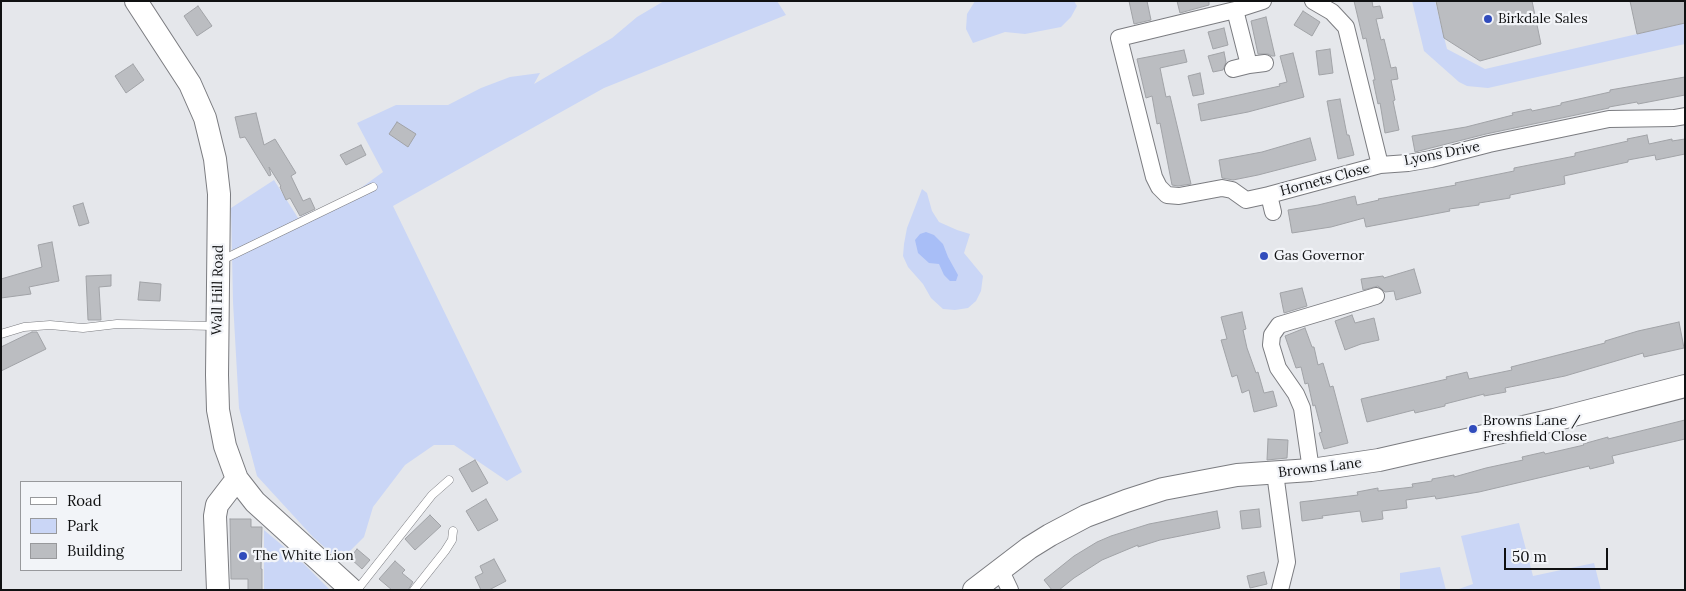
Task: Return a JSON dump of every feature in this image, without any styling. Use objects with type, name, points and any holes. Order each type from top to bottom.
[{"type":"street","name":"Wall Hill Road","points":[[136,1],[190,84],[205,118],[215,159],[219,194],[219,262],[216,326],[218,410],[225,446],[237,479],[255,502],[352,590]]},
{"type":"street","points":[[1249,66],[1235,10],[1263,1]]},
{"type":"street","points":[[1313,1],[1332,12],[1346,27],[1380,164]]},
{"type":"street","name":"Hornets Close","points":[[1235,10],[1117,31],[1154,177],[1159,187],[1167,194],[1179,196],[1222,188],[1232,190],[1246,200],[1380,164]]},
{"type":"street","name":"Lyons Drive","points":[[1380,164],[1408,163],[1431,159],[1489,144],[1609,119],[1674,118],[1685,116]]},
{"type":"street","name":"Hornets Close","points":[[1269,195],[1273,212]]},
{"type":"street","points":[[1311,470],[1302,408],[1296,394],[1278,368],[1271,345],[1272,335],[1279,325],[1376,296]]},
{"type":"street","name":"Browns Lane","points":[[974,590],[1000,569],[1050,535],[1086,516],[1163,489],[1237,475],[1311,470],[1379,460],[1456,444],[1685,386]]},
{"type":"street","points":[[1275,473],[1287,562],[1280,590]]},
{"type":"street","points":[[218,590],[215,516],[217,505],[237,479]]},
{"type":"street","points":[[1000,569],[1010,590]]},
{"type":"lane","points":[[219,262],[373,187]]},
{"type":"lane","points":[[1,334],[24,327],[50,325],[83,328],[117,324],[216,326]]},
{"type":"lane","points":[[357,590],[432,495],[449,480]]},
{"type":"lane","points":[[414,590],[445,552],[452,540],[452,531]]},
{"type":"green space","points":[[664,1],[777,1],[786,15],[604,88],[393,206],[522,472],[507,481],[454,445],[434,445],[405,465],[373,507],[364,537],[340,561],[313,537],[257,476],[239,408],[233,302],[231,208],[274,180],[298,218],[351,195],[383,172],[357,123],[396,105],[448,105],[481,88],[510,77],[540,73],[534,84],[612,38],[637,17]]},
{"type":"green space","points":[[975,1],[1074,1],[1077,6],[1071,17],[1061,27],[1025,34],[1005,32],[973,43],[966,29],[967,14]]},
{"type":"green space","points":[[1412,1],[1435,1],[1447,49],[1485,69],[1685,23],[1685,44],[1488,88],[1467,86],[1459,82],[1424,51]]},
{"type":"green space","points":[[922,189],[927,193],[932,211],[939,222],[970,234],[964,253],[983,276],[981,291],[976,301],[968,308],[943,309],[931,298],[923,284],[908,267],[903,256],[907,228]]},
{"type":"green space","points":[[1519,523],[1533,576],[1594,563],[1601,590],[1456,590],[1473,584],[1461,536]]},
{"type":"green space","points":[[264,530],[302,562],[330,590],[264,589]]},
{"type":"green space","points":[[1440,567],[1446,590],[1400,590],[1400,573]]},
{"type":"water","points":[[926,232],[934,235],[943,244],[958,275],[956,281],[950,281],[944,275],[939,264],[929,263],[918,253],[915,240],[920,234]]},
{"type":"building","points":[[1129,1],[1147,1],[1151,20],[1134,24]]},
{"type":"building","points":[[1177,1],[1209,1],[1209,5],[1180,13]]},
{"type":"building","points":[[1354,1],[1372,1],[1373,7],[1380,6],[1383,18],[1376,19],[1381,40],[1384,39],[1391,68],[1396,67],[1398,79],[1391,80],[1399,130],[1385,133],[1366,38],[1363,39]]},
{"type":"building","name":"Birkdale Sales","points":[[1436,1],[1532,1],[1541,44],[1480,61],[1444,38]]},
{"type":"building","points":[[1630,1],[1685,1],[1685,23],[1637,34]]},
{"type":"building","points":[[198,6],[212,26],[197,36],[184,16]]},
{"type":"building","points":[[1303,11],[1320,22],[1312,36],[1294,25]]},
{"type":"building","points":[[1266,17],[1275,56],[1258,54],[1251,21]]},
{"type":"building","points":[[1224,28],[1228,45],[1213,49],[1208,32]]},
{"type":"building","points":[[1330,49],[1333,73],[1319,75],[1316,51]]},
{"type":"building","points":[[1184,50],[1187,62],[1160,68],[1166,97],[1170,96],[1191,184],[1178,186],[1172,185],[1160,123],[1157,124],[1152,96],[1146,98],[1137,59]]},
{"type":"building","points":[[1224,52],[1226,62],[1223,70],[1213,72],[1208,56]]},
{"type":"building","points":[[1293,53],[1304,97],[1248,112],[1201,121],[1198,104],[1280,86],[1279,84],[1287,82],[1280,56]]},
{"type":"building","points":[[133,64],[144,80],[126,93],[115,76]]},
{"type":"building","points":[[1200,73],[1204,94],[1193,96],[1188,76]]},
{"type":"building","points":[[1685,77],[1685,95],[1638,104],[1637,102],[1609,107],[1415,152],[1412,136],[1466,127],[1531,109],[1532,111],[1561,105],[1561,103],[1610,92],[1610,90]]},
{"type":"building","points":[[1340,99],[1347,135],[1349,135],[1354,155],[1338,159],[1327,101]]},
{"type":"building","points":[[256,113],[264,145],[275,139],[296,173],[291,176],[303,201],[310,198],[315,209],[300,216],[290,198],[286,200],[281,186],[269,167],[271,175],[269,176],[245,137],[240,138],[235,117]]},
{"type":"building","points":[[397,122],[416,134],[408,147],[389,134]]},
{"type":"building","points":[[1647,135],[1649,144],[1672,139],[1672,141],[1685,139],[1685,154],[1656,160],[1655,155],[1628,160],[1628,162],[1564,176],[1565,184],[1510,195],[1510,198],[1479,203],[1479,205],[1449,209],[1450,211],[1366,227],[1364,218],[1331,227],[1292,233],[1288,210],[1355,196],[1357,205],[1378,199],[1456,185],[1455,183],[1514,171],[1514,168],[1575,156],[1575,153]]},
{"type":"building","points":[[1310,138],[1316,160],[1233,180],[1222,178],[1219,160],[1262,152]]},
{"type":"building","points":[[361,145],[366,155],[346,165],[340,155]]},
{"type":"building","points":[[83,203],[89,223],[79,226],[73,206]]},
{"type":"building","points":[[52,242],[59,281],[29,287],[31,294],[1,298],[1,279],[42,267],[38,245]]},
{"type":"building","points":[[1414,269],[1421,293],[1396,300],[1394,291],[1385,292],[1378,286],[1363,290],[1361,279],[1383,276],[1384,278]]},
{"type":"building","points":[[111,275],[111,286],[99,287],[101,320],[88,320],[86,276]]},
{"type":"building","points":[[140,282],[161,284],[160,301],[138,300]]},
{"type":"building","points":[[1302,288],[1307,306],[1284,313],[1280,293]]},
{"type":"building","points":[[1242,312],[1246,329],[1243,330],[1247,348],[1256,373],[1258,372],[1264,393],[1273,391],[1277,406],[1254,412],[1249,390],[1242,393],[1237,375],[1232,377],[1221,340],[1227,339],[1221,317]]},
{"type":"building","points":[[1352,315],[1355,323],[1374,318],[1379,340],[1345,350],[1335,321]]},
{"type":"building","points":[[1679,322],[1684,348],[1644,357],[1643,353],[1565,376],[1505,388],[1506,392],[1484,396],[1484,394],[1445,404],[1445,406],[1415,413],[1414,410],[1367,422],[1361,399],[1447,379],[1446,377],[1467,372],[1469,379],[1512,370],[1511,367],[1605,343],[1605,341],[1638,331]]},
{"type":"building","points":[[1305,328],[1312,347],[1314,347],[1318,365],[1323,363],[1330,387],[1333,386],[1348,443],[1324,449],[1319,433],[1322,432],[1315,405],[1313,406],[1308,383],[1305,384],[1301,367],[1296,368],[1285,336]]},
{"type":"building","points":[[32,332],[37,332],[46,349],[1,371],[1,347]]},
{"type":"building","points":[[1685,420],[1685,439],[1612,456],[1614,463],[1590,469],[1589,466],[1479,492],[1436,499],[1435,496],[1406,500],[1407,508],[1382,511],[1383,519],[1362,522],[1360,511],[1322,516],[1323,518],[1302,521],[1300,502],[1358,495],[1357,492],[1378,488],[1378,491],[1413,487],[1412,484],[1432,481],[1432,479],[1454,475],[1454,477],[1523,460],[1522,457],[1544,452],[1545,454],[1608,437],[1608,439]]},
{"type":"building","points":[[1268,439],[1288,440],[1287,458],[1267,460]]},
{"type":"building","points":[[475,460],[488,483],[472,492],[459,469]]},
{"type":"building","points":[[486,499],[498,520],[478,531],[466,511]]},
{"type":"building","points":[[1259,509],[1261,527],[1242,529],[1240,511]]},
{"type":"building","points":[[1217,511],[1220,528],[1160,540],[1138,547],[1138,545],[1102,560],[1059,590],[1052,590],[1044,580],[1074,556],[1111,536],[1149,524]]},
{"type":"building","points":[[430,515],[441,526],[415,550],[405,539]]},
{"type":"building","name":"The White Lion","points":[[230,519],[251,519],[251,527],[262,527],[262,590],[248,590],[248,579],[231,579]]},
{"type":"building","points":[[357,549],[370,560],[362,569],[350,558]]},
{"type":"building","points":[[494,559],[506,581],[489,590],[481,590],[475,577],[483,573],[480,566]]},
{"type":"building","points":[[395,561],[405,570],[402,573],[413,582],[408,590],[392,590],[379,579]]},
{"type":"building","points":[[1264,572],[1267,584],[1250,588],[1247,576]]},
{"type":"place","name":"Birkdale Sales","points":[[1488,19]]},
{"type":"place","name":"Gas Governor","points":[[1264,256]]},
{"type":"place","name":"Browns Lane / Freshfield Close","points":[[1473,429]]},
{"type":"place","name":"The White Lion","points":[[243,556]]}]
